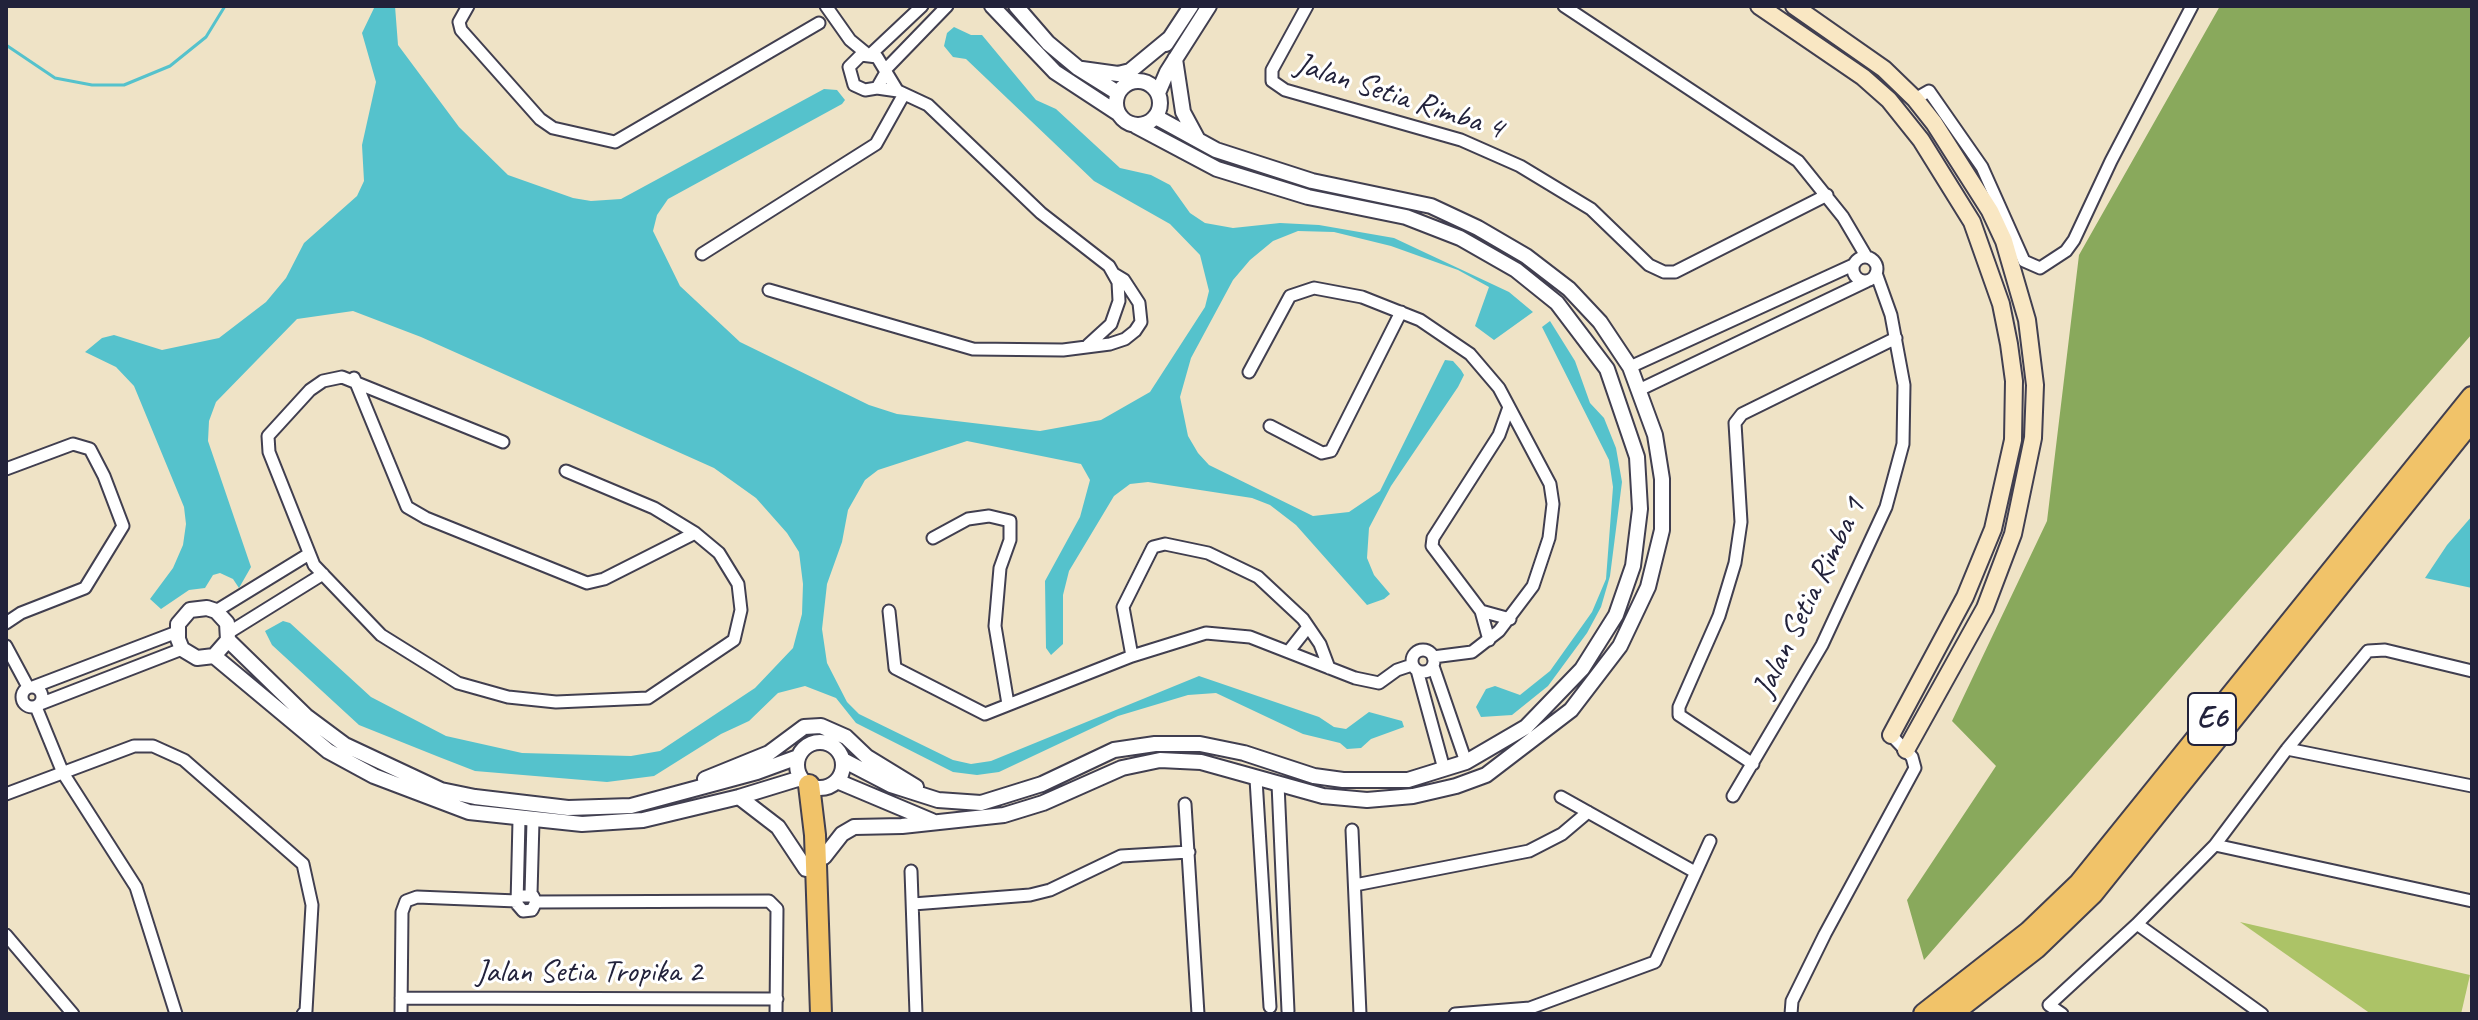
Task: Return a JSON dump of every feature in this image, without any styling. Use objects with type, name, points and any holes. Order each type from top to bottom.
[{"type":"highway","name":"E6","points":[[1924,1014],[2029,932],[2079,884],[2472,397]]},
{"type":"highway","name":"E6","points":[[1951,1014],[2036,948],[2093,893],[2472,420]]},
{"type":"highway","points":[[817,783],[815,835],[821,1014]]},
{"type":"highway","points":[[817,783],[824,857],[829,1014]]},
{"type":"highway","points":[[807,1014],[806,869],[815,835]]},
{"type":"main road","points":[[1759,6],[1863,77],[1889,100],[1921,140],[1972,222],[2001,304],[2009,344],[2014,381],[2013,440],[1993,529],[1965,597],[1891,735]]},
{"type":"main road","points":[[1794,6],[1860,50],[1915,99],[1970,175],[2004,241],[2027,320],[2035,385],[2033,438],[2006,558],[1960,656],[1906,750]]},
{"type":"street","points":[[468,6],[459,22],[461,30],[546,124],[615,142],[819,23],[840,24]]},
{"type":"street","points":[[819,23],[824,6]]},
{"type":"street","points":[[824,6],[850,40],[881,60],[885,72],[901,92]]},
{"type":"street","points":[[852,62],[869,54],[922,6]]},
{"type":"street","points":[[877,88],[885,72],[947,6]]},
{"type":"street","points":[[932,821],[817,783],[739,797],[643,820],[582,824],[526,821],[469,812],[374,776],[318,743],[214,656],[197,658],[182,649],[177,632],[183,616],[190,610],[207,608],[216,611],[227,623],[228,637],[306,716],[345,745],[441,790],[520,805],[605,809],[757,772],[798,757],[802,749],[817,741],[834,745],[843,760],[891,785],[938,800],[981,803],[1042,784],[1114,750],[1155,744],[1215,747],[1314,776],[1343,780],[1408,780],[1466,762],[1526,727],[1555,700],[1604,638],[1629,578],[1640,509],[1637,457],[1607,369],[1557,303],[1516,270],[1470,243],[1406,217],[1308,197],[1217,169],[1136,126],[1055,72],[992,6]]},
{"type":"street","points":[[1141,81],[1191,6]]},
{"type":"street","points":[[1136,126],[1156,117],[1161,105],[1158,93],[1175,59],[1209,6]]},
{"type":"street","name":"Jalan Setia Rimba 4","points":[[1307,6],[1272,70],[1272,81],[1285,90],[1461,140],[1520,166],[1591,209],[1649,265],[1664,272],[1675,272],[1827,195]]},
{"type":"street","points":[[1564,6],[1753,128],[1798,161],[1827,195],[1866,256],[1875,262],[1872,277]]},
{"type":"street","points":[[1915,99],[1929,91],[1982,167],[2024,261],[2040,268],[2066,251],[2074,240],[2111,161],[2192,6]]},
{"type":"street","points":[[1005,22],[1018,8],[1048,43],[1078,68],[1118,93]]},
{"type":"street","points":[[1078,68],[1118,74],[1130,71],[1170,38]]},
{"type":"street","points":[[769,290],[973,349],[1020,352],[1087,346],[1125,339],[1141,322],[1139,303],[1114,274],[1088,248],[1041,213],[933,109],[901,92],[877,88],[865,90],[854,85],[849,74],[852,62],[850,40]]},
{"type":"street","points":[[1175,59],[1183,112],[1201,142]]},
{"type":"street","points":[[1119,114],[1118,93],[1128,83],[1141,81],[1158,93]]},
{"type":"street","points":[[702,254],[881,139],[901,92]]},
{"type":"street","points":[[824,857],[842,834],[854,827],[902,826],[1004,815],[1043,803],[1122,768],[1160,760],[1201,762],[1323,796],[1367,800],[1413,796],[1456,786],[1486,775],[1571,710],[1620,646],[1648,587],[1662,530],[1659,464],[1641,389],[1600,322],[1569,289],[1526,256],[1478,228],[1431,206],[1312,181],[1201,142],[1156,117]]},
{"type":"street","points":[[1630,367],[1853,265],[1858,258],[1866,256]]},
{"type":"street","points":[[1853,265],[1854,275],[1872,277]]},
{"type":"street","points":[[1087,346],[1111,324],[1120,298],[1114,274]]},
{"type":"street","points":[[1641,389],[1872,277]]},
{"type":"street","name":"Jalan Setia Rimba 1","points":[[1733,796],[1822,645],[1886,507],[1903,444],[1904,385],[1896,338],[1872,277]]},
{"type":"street","points":[[889,611],[895,668],[985,714],[1186,637],[1222,633],[1250,637],[1329,668],[1379,683],[1397,670],[1415,668],[1424,672],[1433,662],[1472,652],[1499,631],[1533,586],[1552,522],[1550,484],[1485,368],[1448,336],[1401,312],[1338,290],[1300,291],[1290,296],[1249,372]]},
{"type":"street","points":[[1270,426],[1322,453],[1331,451],[1401,312]]},
{"type":"street","points":[[1111,324],[1125,339]]},
{"type":"street","points":[[1753,764],[1679,715],[1688,684],[1719,616],[1735,563],[1741,522],[1735,423],[1742,414],[1896,338]]},
{"type":"street","points":[[1652,357],[1662,379]]},
{"type":"street","points":[[503,442],[354,378],[342,377],[317,386],[268,436],[274,467],[315,564],[381,635],[458,683],[508,697],[556,702],[648,698],[734,640],[740,625],[740,596],[733,571],[695,533],[654,508],[566,471]]},
{"type":"street","points":[[354,378],[407,507],[426,518],[587,583],[604,579],[695,533]]},
{"type":"street","points":[[1489,640],[1481,611],[1432,546],[1433,538],[1499,435],[1509,407]]},
{"type":"street","points":[[1499,435],[1525,435]]},
{"type":"street","points":[[6,469],[73,444],[90,449],[123,526],[85,588],[21,613],[6,623]]},
{"type":"street","points":[[933,538],[968,519],[989,516],[1010,521],[1010,540],[1000,568],[995,626],[1008,704]]},
{"type":"street","points":[[1132,656],[1123,607],[1153,547],[1159,544],[1208,553],[1241,566],[1275,590],[1308,627],[1329,668]]},
{"type":"street","points":[[216,611],[315,564]]},
{"type":"street","points":[[214,656],[228,637],[315,564]]},
{"type":"street","points":[[1481,611],[1510,619]]},
{"type":"street","points":[[1289,651],[1308,627]]},
{"type":"street","points":[[177,632],[31,687],[22,701],[38,705],[182,649]]},
{"type":"street","points":[[6,646],[31,687],[42,693],[38,705],[63,773],[136,887],[176,1014]]},
{"type":"street","points":[[1444,769],[1415,668],[1413,655],[1421,650],[1433,662],[1466,762]]},
{"type":"street","points":[[2038,1014],[2137,924],[2215,845],[2287,749],[2368,651],[2385,650],[2472,671]]},
{"type":"street","points":[[684,791],[710,776],[769,753],[804,727],[821,726],[846,737],[867,757],[938,800]]},
{"type":"street","points":[[1791,1014],[1792,1001],[1805,974],[1915,768],[1915,761],[1891,735]]},
{"type":"street","points":[[6,794],[134,746],[153,746],[184,760],[303,864],[312,905],[306,1011],[303,1014]]},
{"type":"street","points":[[2287,749],[2472,786]]},
{"type":"street","points":[[798,757],[817,783]]},
{"type":"street","points":[[817,783],[843,760]]},
{"type":"street","points":[[1256,779],[1268,1010],[1280,1004],[1288,1012]]},
{"type":"street","points":[[1278,784],[1288,1012]]},
{"type":"street","points":[[739,797],[778,827],[798,852],[806,869]]},
{"type":"street","points":[[1561,797],[1695,872]]},
{"type":"street","points":[[1185,804],[1198,1014]]},
{"type":"street","points":[[1355,885],[1529,851],[1562,834],[1588,812]]},
{"type":"street","points":[[526,821],[526,898]]},
{"type":"street","points":[[1352,830],[1360,1014]]},
{"type":"street","points":[[1455,1014],[1530,1008],[1646,968],[1662,954],[1710,841]]},
{"type":"street","points":[[2215,845],[2472,901]]},
{"type":"street","points":[[913,904],[1030,895],[1050,890],[1121,856],[1189,852]]},
{"type":"street","points":[[911,871],[916,1014]]},
{"type":"street","points":[[401,1014],[402,912],[406,901],[417,897],[769,901],[777,909],[776,1014]]},
{"type":"street","points":[[2137,924],[2262,1014]]},
{"type":"street","points":[[6,935],[73,1014]]},
{"type":"street","name":"Jalan Setia Tropika 2","points":[[401,998],[777,999]]},
{"type":"street","points":[[2049,1005],[2062,1014]]},
{"type":"green space","points":[[2220,6],[2472,6],[2472,334],[1924,960],[1907,900],[1996,766],[1952,721],[2047,521],[2079,255]]},
{"type":"green space","points":[[2240,922],[2470,975],[2461,1014],[2371,1014]]},
{"type":"water","points":[[375,6],[395,6],[398,45],[459,127],[508,175],[573,198],[591,201],[621,199],[824,89],[837,90],[845,100],[842,104],[668,199],[657,215],[653,231],[680,286],[740,342],[869,405],[897,414],[1040,431],[1101,420],[1150,392],[1205,307],[1209,291],[1200,255],[1170,224],[1094,181],[966,59],[953,57],[944,46],[947,33],[954,27],[971,35],[982,35],[1036,100],[1056,109],[1120,168],[1151,175],[1170,185],[1190,213],[1205,223],[1233,228],[1280,223],[1319,225],[1394,238],[1509,292],[1533,312],[1494,340],[1475,326],[1489,287],[1458,270],[1391,246],[1334,232],[1298,231],[1273,241],[1250,260],[1233,280],[1191,358],[1180,397],[1188,436],[1198,453],[1209,465],[1313,516],[1349,512],[1380,491],[1445,360],[1453,361],[1461,370],[1464,375],[1458,387],[1391,486],[1369,528],[1367,558],[1374,575],[1390,594],[1384,599],[1367,605],[1296,525],[1270,505],[1252,498],[1148,482],[1130,484],[1114,496],[1069,571],[1063,595],[1063,644],[1051,655],[1046,648],[1045,581],[1080,517],[1090,480],[1081,464],[967,441],[878,470],[865,480],[848,510],[842,542],[827,584],[822,629],[827,663],[847,702],[859,714],[953,760],[971,764],[991,761],[1199,676],[1319,717],[1334,727],[1346,729],[1369,712],[1402,721],[1404,727],[1371,739],[1361,748],[1347,749],[1340,743],[1303,734],[1216,693],[1188,695],[1118,716],[999,772],[977,775],[953,772],[856,723],[836,698],[805,686],[778,693],[749,721],[721,734],[654,776],[607,782],[475,771],[439,757],[359,725],[272,645],[265,631],[283,621],[290,623],[371,697],[446,736],[522,753],[631,756],[660,751],[755,688],[793,648],[802,614],[803,584],[799,552],[787,533],[756,498],[714,468],[421,337],[353,311],[297,319],[216,402],[209,421],[208,441],[251,567],[239,588],[233,579],[220,573],[213,575],[205,588],[189,590],[161,609],[150,599],[173,568],[183,545],[186,524],[184,507],[134,386],[116,367],[85,352],[102,338],[114,335],[162,350],[219,338],[266,302],[286,278],[304,243],[357,196],[364,181],[362,145],[376,82],[362,33]]},
{"type":"water","points":[[1550,321],[1575,361],[1590,403],[1604,418],[1616,448],[1622,482],[1610,576],[1601,607],[1587,633],[1548,686],[1512,715],[1481,717],[1476,707],[1486,689],[1495,686],[1520,695],[1550,671],[1592,612],[1606,579],[1613,487],[1609,460],[1542,327]]},
{"type":"water","points":[[2472,516],[2472,588],[2425,578],[2447,545]]},
{"type":"waterway","points":[[6,45],[55,78],[92,85],[124,85],[170,66],[206,37],[225,6]]}]
